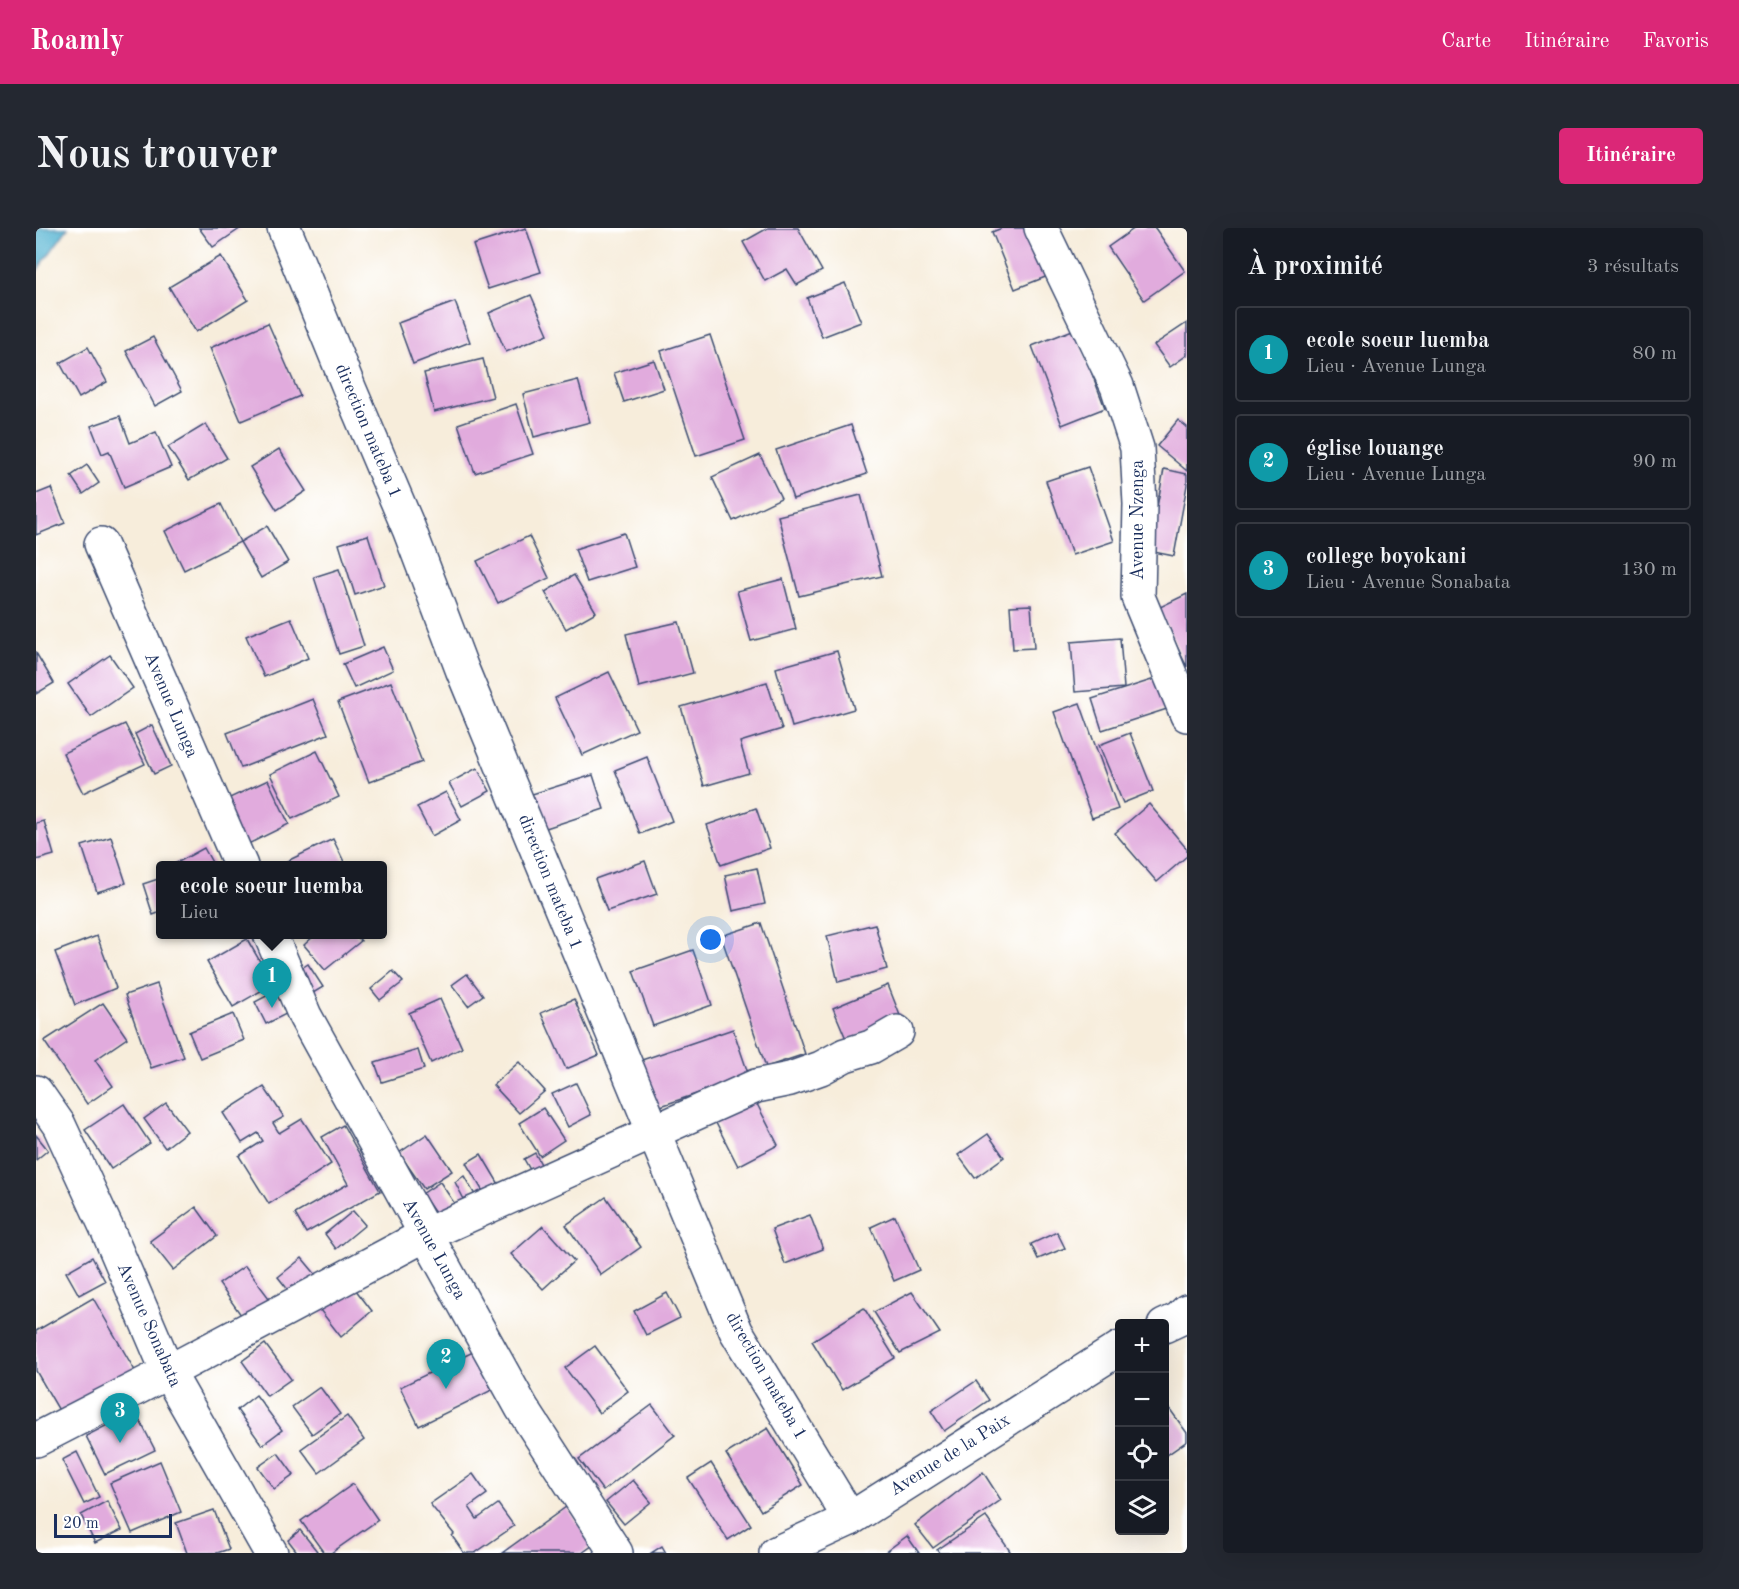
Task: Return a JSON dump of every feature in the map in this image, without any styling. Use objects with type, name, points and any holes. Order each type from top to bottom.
[{"type":"street","name":"direction mateba 1","points":[[284,228],[410,529],[462,669],[736,1331],[850,1519]]},
{"type":"street","name":"Avenue Nzenga","points":[[1041,228],[1117,387],[1137,448],[1140,504],[1138,597],[1187,715]]},
{"type":"street","name":"Avenue Lunga","points":[[101,544],[239,861]]},
{"type":"street","name":"Avenue Lunga","points":[[272,939],[305,1016],[425,1235],[522,1408],[616,1553]]},
{"type":"street","points":[[36,1440],[425,1235],[756,1086],[790,1079],[821,1068],[845,1054],[872,1047],[897,1032]]},
{"type":"street","name":"Avenue Sonabata","points":[[36,1092],[59,1125],[107,1229],[168,1372],[271,1553]]},
{"type":"street","points":[[1169,1324],[1179,1319],[1187,1311]]},
{"type":"street","name":"Avenue de la Paix","points":[[776,1553],[850,1519],[1115,1351]]},
{"type":"water","points":[[36,228],[68,228],[36,272]]},
{"type":"building","points":[[199,228],[241,228],[213,247]]},
{"type":"building","points":[[526,228],[541,272],[488,289],[473,245]]},
{"type":"building","points":[[768,228],[798,228],[822,271],[797,285],[787,269],[765,281],[743,242]]},
{"type":"building","points":[[1002,228],[1035,228],[1053,274],[1015,289],[992,232]]},
{"type":"building","points":[[1135,228],[1155,228],[1185,271],[1144,300],[1108,247]]},
{"type":"building","points":[[221,256],[248,300],[196,332],[169,287]]},
{"type":"building","points":[[845,283],[861,322],[822,337],[807,298]]},
{"type":"building","points":[[531,295],[548,334],[506,352],[489,313]]},
{"type":"building","points":[[455,302],[470,342],[413,364],[398,323]]},
{"type":"building","points":[[268,323],[300,396],[241,421],[210,348]]},
{"type":"building","points":[[1187,323],[1187,355],[1170,367],[1154,345]]},
{"type":"building","points":[[1075,329],[1105,408],[1062,425],[1032,346]]},
{"type":"building","points":[[710,335],[745,440],[696,456],[661,351]]},
{"type":"building","points":[[153,337],[182,391],[155,406],[126,351]]},
{"type":"building","points":[[88,347],[107,382],[79,398],[60,363]]},
{"type":"building","points":[[483,359],[493,397],[434,412],[424,373]]},
{"type":"building","points":[[654,360],[664,389],[624,402],[614,373]]},
{"type":"building","points":[[578,380],[590,422],[534,437],[523,394]]},
{"type":"building","points":[[516,404],[533,454],[475,473],[458,424]]},
{"type":"building","points":[[120,416],[130,443],[156,432],[171,467],[124,487],[109,451],[102,454],[91,426]]},
{"type":"building","points":[[1178,420],[1187,427],[1187,471],[1157,446]]},
{"type":"building","points":[[206,424],[227,458],[189,480],[168,447]]},
{"type":"building","points":[[851,425],[867,474],[793,499],[776,450]]},
{"type":"building","points":[[279,449],[306,491],[277,510],[250,467]]},
{"type":"building","points":[[760,455],[781,498],[733,521],[712,477]]},
{"type":"building","points":[[87,465],[99,483],[83,494],[71,476]]},
{"type":"building","points":[[1088,467],[1114,541],[1072,555],[1046,481]]},
{"type":"building","points":[[1164,469],[1187,474],[1174,556],[1149,551]]},
{"type":"building","points":[[51,488],[65,523],[36,535],[36,494]]},
{"type":"building","points":[[861,495],[882,576],[799,596],[778,516]]},
{"type":"building","points":[[221,504],[240,542],[184,570],[165,531]]},
{"type":"building","points":[[267,526],[288,562],[261,578],[240,542]]},
{"type":"building","points":[[624,533],[635,567],[587,582],[575,549]]},
{"type":"building","points":[[368,535],[384,585],[355,595],[339,544]]},
{"type":"building","points":[[529,536],[549,578],[498,603],[477,561]]},
{"type":"building","points":[[339,569],[364,646],[339,654],[314,577]]},
{"type":"building","points":[[574,575],[596,612],[566,629],[545,592]]},
{"type":"building","points":[[783,579],[796,629],[751,641],[737,591]]},
{"type":"building","points":[[1187,594],[1187,667],[1158,608]]},
{"type":"building","points":[[1031,605],[1034,648],[1013,649],[1010,606]]},
{"type":"building","points":[[291,618],[308,658],[264,677],[246,636]]},
{"type":"building","points":[[679,622],[693,673],[639,687],[626,634]]},
{"type":"building","points":[[1120,638],[1124,688],[1075,692],[1071,642]]},
{"type":"building","points":[[383,647],[393,670],[354,688],[343,664]]},
{"type":"building","points":[[837,651],[854,709],[792,727],[776,668]]},
{"type":"building","points":[[36,653],[54,683],[36,694]]},
{"type":"building","points":[[110,655],[133,688],[91,717],[68,684]]},
{"type":"building","points":[[609,672],[637,730],[582,755],[555,698]]},
{"type":"building","points":[[1158,678],[1167,709],[1102,730],[1092,699]]},
{"type":"building","points":[[391,682],[422,762],[369,782],[338,702]]},
{"type":"building","points":[[767,682],[782,729],[740,742],[749,773],[704,786],[681,707]]},
{"type":"building","points":[[313,699],[328,734],[241,768],[227,733]]},
{"type":"building","points":[[1080,703],[1118,809],[1092,818],[1054,712]]},
{"type":"building","points":[[125,724],[145,764],[83,793],[63,753]]},
{"type":"building","points":[[152,725],[171,766],[154,774],[135,734]]},
{"type":"building","points":[[1130,733],[1153,791],[1123,803],[1099,745]]},
{"type":"building","points":[[317,751],[339,797],[292,819],[270,774]]},
{"type":"building","points":[[647,757],[672,821],[640,834],[615,770]]},
{"type":"building","points":[[477,768],[490,791],[462,806],[449,783]]},
{"type":"building","points":[[593,775],[604,809],[540,830],[529,795]]},
{"type":"building","points":[[268,780],[289,824],[242,847],[221,802]]},
{"type":"building","points":[[446,792],[461,820],[432,836],[417,807]]},
{"type":"building","points":[[1149,804],[1187,849],[1187,856],[1157,882],[1115,833]]},
{"type":"building","points":[[756,808],[770,848],[721,865],[707,825]]},
{"type":"building","points":[[44,821],[54,855],[36,860],[36,823]]},
{"type":"building","points":[[111,837],[126,883],[97,892],[82,846]]},
{"type":"building","points":[[333,839],[344,861],[287,861]]},
{"type":"building","points":[[204,848],[211,861],[180,861]]},
{"type":"building","points":[[645,861],[657,894],[607,911],[595,879]]},
{"type":"building","points":[[757,868],[765,904],[733,911],[725,875]]},
{"type":"building","points":[[156,880],[156,914],[153,915],[143,884]]},
{"type":"building","points":[[761,923],[805,1054],[766,1067],[721,936]]},
{"type":"building","points":[[875,924],[887,969],[838,982],[827,936]]},
{"type":"building","points":[[97,936],[116,988],[75,1005],[55,952]]},
{"type":"building","points":[[247,939],[273,984],[233,1007],[207,962]]},
{"type":"building","points":[[311,939],[359,939],[361,941],[325,970],[304,945]]},
{"type":"building","points":[[693,950],[712,1005],[653,1026],[633,971]]},
{"type":"building","points":[[308,964],[323,987],[308,996],[293,974]]},
{"type":"building","points":[[393,971],[403,982],[380,1000],[371,989]]},
{"type":"building","points":[[467,974],[483,995],[468,1006],[452,985]]},
{"type":"building","points":[[157,984],[184,1057],[151,1068],[125,995]]},
{"type":"building","points":[[888,985],[901,1018],[847,1041],[833,1008]]},
{"type":"building","points":[[276,991],[288,1013],[266,1024],[255,1002]]},
{"type":"building","points":[[440,999],[462,1048],[431,1063],[409,1013]]},
{"type":"building","points":[[574,999],[599,1055],[566,1069],[541,1013]]},
{"type":"building","points":[[103,1003],[127,1038],[95,1060],[113,1086],[87,1104],[44,1041]]},
{"type":"building","points":[[233,1014],[244,1040],[200,1058],[189,1032]]},
{"type":"building","points":[[733,1029],[749,1076],[649,1110],[633,1063]]},
{"type":"building","points":[[418,1050],[424,1069],[382,1082],[375,1063]]},
{"type":"building","points":[[519,1062],[545,1091],[519,1113],[493,1085]]},
{"type":"building","points":[[576,1083],[591,1115],[568,1127],[552,1094]]},
{"type":"building","points":[[264,1087],[284,1117],[273,1123],[279,1133],[302,1119],[331,1164],[269,1204],[239,1156],[263,1141],[258,1133],[242,1143],[223,1113]]},
{"type":"building","points":[[754,1098],[778,1145],[738,1166],[714,1119]]},
{"type":"building","points":[[166,1103],[187,1131],[165,1148],[144,1119]]},
{"type":"building","points":[[124,1104],[150,1143],[111,1169],[85,1130]]},
{"type":"building","points":[[543,1108],[564,1140],[540,1156],[519,1123]]},
{"type":"building","points":[[343,1125],[380,1191],[306,1233],[295,1214],[348,1184],[322,1137]]},
{"type":"building","points":[[427,1134],[452,1171],[424,1189],[399,1153]]},
{"type":"building","points":[[988,1134],[1004,1157],[975,1178],[958,1155]]},
{"type":"building","points":[[36,1135],[48,1150],[36,1160]]},
{"type":"building","points":[[535,1153],[544,1170],[533,1175],[524,1159]]},
{"type":"building","points":[[481,1154],[503,1191],[488,1200],[466,1163]]},
{"type":"building","points":[[464,1176],[478,1200],[468,1207],[455,1182]]},
{"type":"building","points":[[440,1182],[459,1210],[441,1222],[422,1194]]},
{"type":"building","points":[[606,1197],[641,1247],[601,1275],[566,1225]]},
{"type":"building","points":[[196,1207],[217,1236],[173,1270],[150,1241]]},
{"type":"building","points":[[353,1211],[365,1225],[336,1249],[325,1234]]},
{"type":"building","points":[[810,1215],[823,1249],[785,1264],[772,1229]]},
{"type":"building","points":[[895,1216],[919,1270],[894,1281],[871,1227]]},
{"type":"building","points":[[543,1226],[574,1261],[543,1289],[511,1254]]},
{"type":"building","points":[[1057,1232],[1065,1248],[1038,1259],[1031,1244]]},
{"type":"building","points":[[92,1257],[105,1281],[79,1295],[66,1272]]},
{"type":"building","points":[[302,1258],[317,1276],[293,1296],[278,1277]]},
{"type":"building","points":[[245,1266],[272,1302],[246,1322],[219,1284]]},
{"type":"building","points":[[352,1285],[372,1311],[341,1337],[320,1310]]},
{"type":"building","points":[[912,1292],[940,1333],[900,1353],[874,1312]]},
{"type":"building","points":[[667,1293],[680,1318],[646,1335],[634,1311]]},
{"type":"building","points":[[93,1298],[138,1376],[64,1419],[36,1371],[36,1331]]},
{"type":"building","points":[[864,1308],[895,1358],[842,1390],[812,1341]]},
{"type":"building","points":[[265,1344],[291,1379],[267,1396],[242,1361]]},
{"type":"building","points":[[595,1346],[628,1391],[599,1413],[565,1368]]},
{"type":"building","points":[[473,1352],[492,1390],[419,1426],[400,1387]]},
{"type":"building","points":[[976,1381],[989,1400],[944,1431],[931,1411]]},
{"type":"building","points":[[320,1387],[340,1414],[312,1434],[292,1407]]},
{"type":"building","points":[[256,1395],[282,1430],[262,1445],[237,1410]]},
{"type":"building","points":[[652,1405],[675,1435],[603,1491],[579,1459]]},
{"type":"building","points":[[1169,1408],[1187,1433],[1187,1441],[1169,1454]]},
{"type":"building","points":[[135,1411],[155,1450],[105,1474],[86,1436]]},
{"type":"building","points":[[347,1416],[364,1440],[319,1473],[301,1449]]},
{"type":"building","points":[[768,1428],[803,1485],[761,1511],[726,1454]]},
{"type":"building","points":[[77,1452],[99,1497],[84,1504],[62,1460]]},
{"type":"building","points":[[278,1453],[294,1475],[274,1489],[258,1467]]},
{"type":"building","points":[[160,1461],[181,1512],[132,1533],[110,1483]]},
{"type":"building","points":[[711,1463],[751,1525],[728,1540],[688,1478]]},
{"type":"building","points":[[983,1472],[1001,1500],[933,1548],[915,1525]]},
{"type":"building","points":[[473,1474],[487,1494],[469,1507],[477,1519],[498,1504],[514,1526],[475,1553],[464,1553],[452,1536],[454,1534],[430,1504]]},
{"type":"building","points":[[633,1480],[651,1502],[624,1524],[606,1502]]},
{"type":"building","points":[[353,1484],[378,1520],[331,1553],[324,1553],[301,1521]]},
{"type":"building","points":[[107,1501],[122,1530],[95,1543],[81,1515]]},
{"type":"building","points":[[566,1507],[593,1545],[582,1553],[502,1553]]},
{"type":"building","points":[[214,1510],[229,1549],[217,1553],[187,1553],[176,1523]]},
{"type":"building","points":[[986,1517],[1010,1551],[1007,1553],[939,1553],[937,1550]]},
{"type":"building","points":[[300,1530],[317,1551],[298,1553],[288,1540]]},
{"type":"building","points":[[907,1536],[919,1553],[884,1553]]},
{"type":"building","points":[[662,1546],[666,1553],[651,1553]]},
{"type":"place","name":"ecole soeur luemba","points":[[272,1008]]},
{"type":"place","name":"église louange","points":[[446,1389]]},
{"type":"place","name":"college boyokani","points":[[120,1443]]}]
